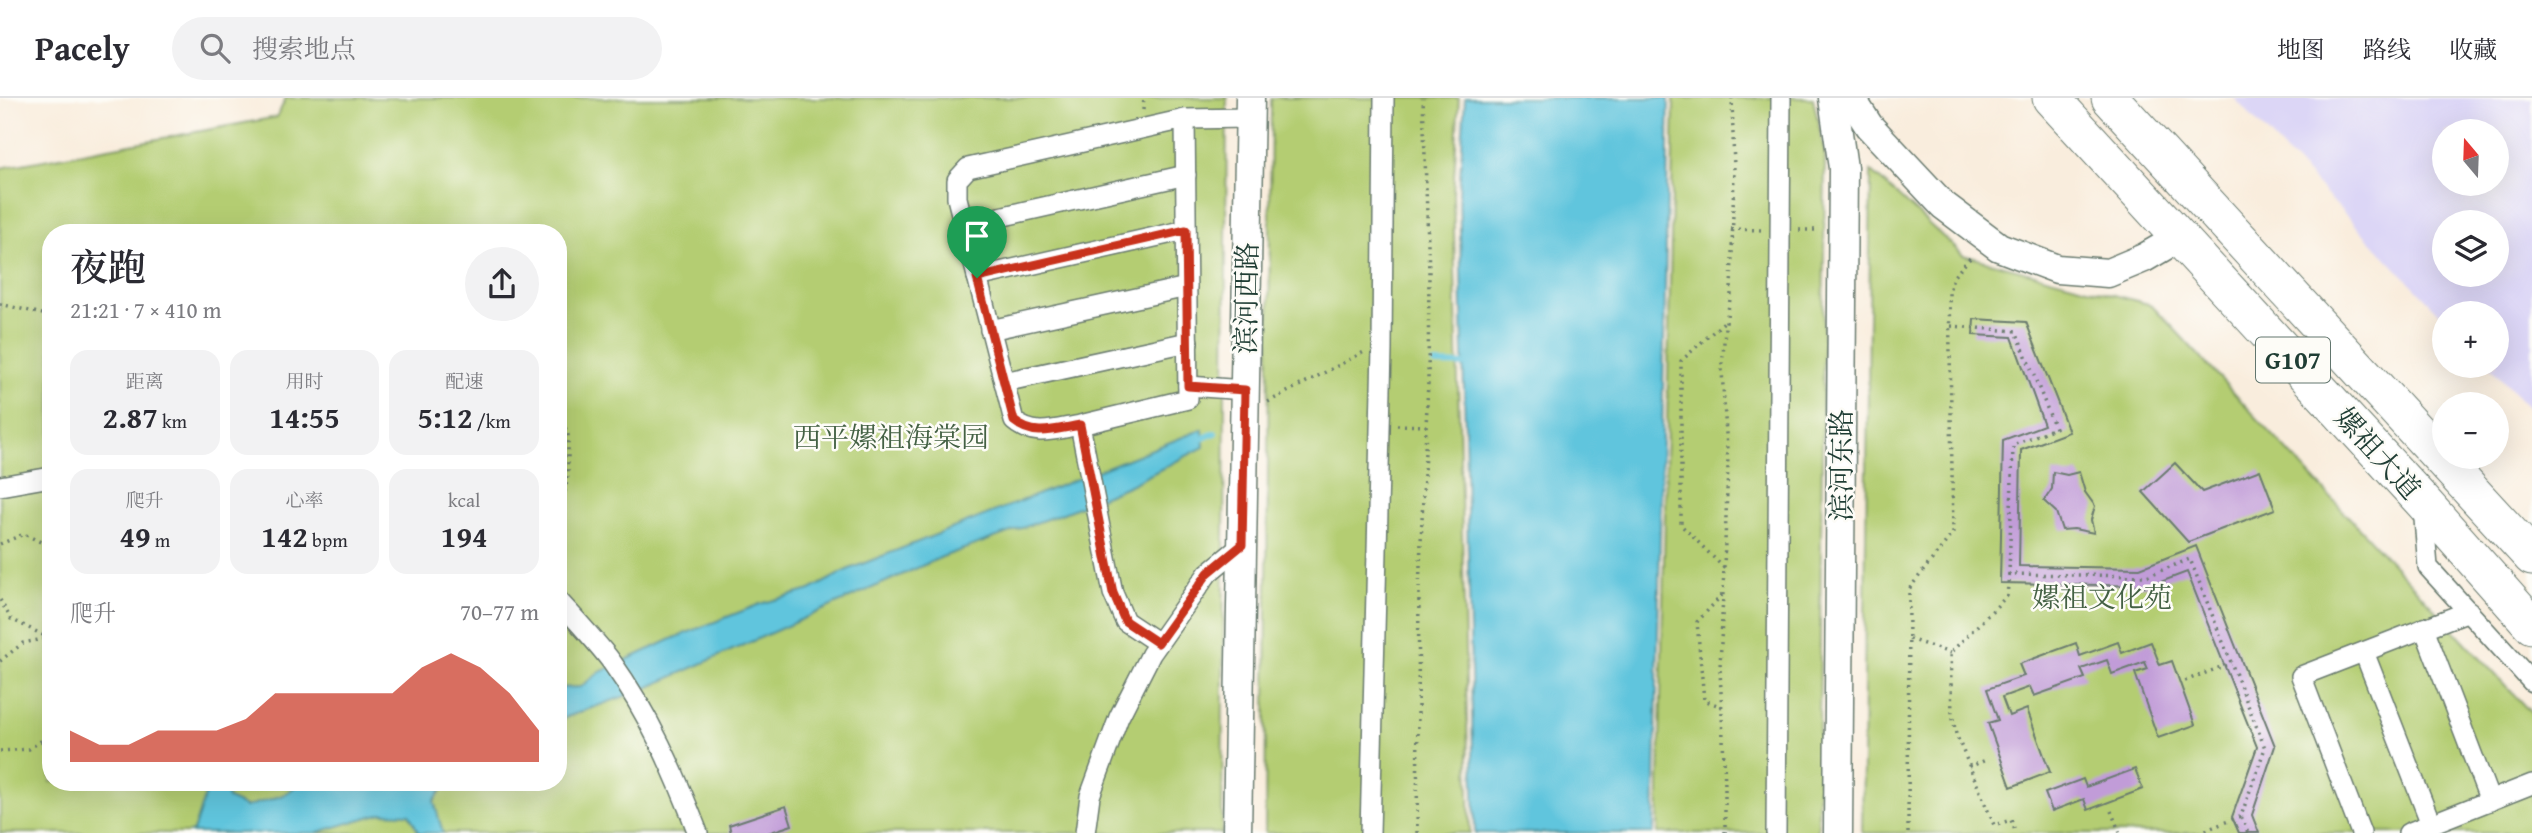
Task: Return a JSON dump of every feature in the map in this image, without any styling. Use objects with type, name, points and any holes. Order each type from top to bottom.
[{"type":"highway","name":"嫘祖大道","points":[[2051,98],[2423,502],[2532,625]]},
{"type":"highway","name":"嫘祖大道","points":[[2110,98],[2532,557]]},
{"type":"street","points":[[1370,833],[1381,424],[1384,98]]},
{"type":"street","points":[[1776,833],[1781,98]]},
{"type":"street","name":"滨河东路","points":[[1833,98],[1843,168],[1838,833]]},
{"type":"street","points":[[1851,98],[1869,126],[1943,205],[1998,247],[2057,269],[2108,273],[2144,258],[2180,237]]},
{"type":"street","points":[[1185,119],[1188,399],[1080,425],[1039,432],[1022,428],[1014,421],[990,330],[957,198],[957,180],[968,167],[1185,119],[1249,108]]},
{"type":"street","name":"滨河西路","points":[[1237,833],[1249,108]]},
{"type":"street","points":[[964,225],[1186,175]]},
{"type":"street","points":[[977,278],[1186,230]]},
{"type":"street","points":[[990,330],[1187,288]]},
{"type":"street","points":[[1004,382],[1188,342]]},
{"type":"street","points":[[1188,386],[1245,402]]},
{"type":"street","points":[[1080,425],[1113,593],[1125,621],[1158,643]]},
{"type":"street","points":[[0,486],[42,479]]},
{"type":"street","points":[[2423,502],[2428,567],[2532,682]]},
{"type":"street","points":[[1085,833],[1090,796],[1119,717],[1158,643],[1208,573],[1242,545]]},
{"type":"street","points":[[567,610],[610,660],[636,699],[674,771],[698,833]]},
{"type":"street","points":[[2361,833],[2301,676],[2469,611]]},
{"type":"street","points":[[2424,628],[2490,801]]},
{"type":"street","points":[[2364,652],[2431,824]]},
{"type":"street","points":[[2408,833],[2532,784]]},
{"type":"path","points":[[1417,833],[1419,589],[1429,273],[1423,98]]},
{"type":"path","points":[[1725,833],[1720,668],[1728,466],[1722,370],[1731,294],[1734,172],[1732,98]]},
{"type":"path","points":[[1908,833],[1909,589],[1952,534],[1949,292],[1953,278],[1987,238]]},
{"type":"path","points":[[0,304],[42,314]]},
{"type":"path","points":[[1724,568],[1681,525],[1681,360],[1726,320]]},
{"type":"path","points":[[1951,327],[2017,331],[2055,428],[2013,445],[2007,596],[1950,653],[1952,715],[1956,734],[1994,825],[2011,820],[2015,833]]},
{"type":"path","points":[[1245,402],[1364,352],[1382,349]]},
{"type":"path","points":[[1381,424],[1426,426]]},
{"type":"path","points":[[567,432],[567,480]]},
{"type":"path","points":[[0,544],[24,534],[42,543]]},
{"type":"path","points":[[2009,574],[2147,576],[2190,559],[2265,748],[2241,816],[2248,833]]},
{"type":"path","points":[[1722,707],[1704,700],[1697,622],[1723,594]]},
{"type":"path","points":[[0,600],[11,619],[42,636]]},
{"type":"path","points":[[0,661],[23,643],[42,639]]},
{"type":"path","points":[[1909,639],[1950,653]]},
{"type":"path","points":[[2185,681],[2231,663]]},
{"type":"path","points":[[0,751],[29,749],[42,740]]},
{"type":"path","points":[[1969,767],[1988,759]]},
{"type":"path","points":[[2111,811],[2119,833]]},
{"type":"path","points":[[2199,833],[2241,816]]},
{"type":"shaded area","points":[[2234,98],[2532,98],[2532,411],[2500,378],[2509,378],[2509,301],[2432,301],[2432,305]]},
{"type":"green space","name":"西平嫘祖海棠园","points":[[286,98],[1227,98],[1222,833],[0,833],[0,168],[277,117]]},
{"type":"green space","points":[[1271,98],[1459,98],[1453,194],[1470,833],[1265,833]]},
{"type":"green space","points":[[1674,98],[1813,98],[1825,154],[1818,833],[1658,833]]},
{"type":"green space","name":"嫘祖文化苑","points":[[1871,171],[1963,255],[2152,305],[2532,714],[2532,833],[1862,833]]},
{"type":"water","points":[[1465,98],[1669,98],[1654,833],[1475,833],[1459,192]]},
{"type":"water","points":[[1203,429],[1204,447],[1130,485],[1066,512],[942,557],[647,688],[567,717],[567,688],[580,687],[600,672],[674,638],[760,604],[810,590],[847,570]]},
{"type":"water","points":[[226,791],[228,799],[246,807],[289,791],[441,791],[434,801],[443,833],[419,833],[409,814],[382,813],[315,833],[190,833],[206,792]]},
{"type":"building","points":[[1974,319],[2026,322],[2069,432],[2021,450],[2019,566],[2140,568],[2196,546],[2275,746],[2252,815],[2259,833],[2239,833],[2232,817],[2257,747],[2187,572],[2150,586],[2000,583],[2003,440],[2044,425],[2012,337],[1973,335]]},
{"type":"building","points":[[2175,463],[2202,492],[2260,470],[2275,509],[2188,542],[2143,492]]},
{"type":"building","points":[[2053,472],[2067,475],[2079,472],[2085,492],[2095,506],[2091,520],[2094,533],[2074,529],[2062,530],[2056,512],[2044,501],[2052,489]]},
{"type":"building","points":[[2118,642],[2122,653],[2151,642],[2160,665],[2172,661],[2195,725],[2158,738],[2135,673],[2148,669],[2145,662],[2112,674],[2107,660],[2081,669],[2085,678],[2034,696],[2030,687],[2002,697],[2009,716],[2027,709],[2050,772],[2011,787],[1988,723],[1998,720],[1987,689],[2024,676],[2019,664],[2076,643],[2080,656]]},
{"type":"building","points":[[2135,769],[2143,789],[2088,810],[2084,799],[2052,811],[2045,793],[2083,779],[2086,787]]},
{"type":"building","points":[[786,806],[792,825],[768,833],[731,833],[729,825]]},
{"type":"waterway","points":[[1435,364],[1472,365]]},
{"type":"waterway","points":[[1199,440],[1215,433]]},
{"type":"route","points":[[1186,230],[1188,386],[1245,390],[1242,545],[1208,573],[1158,643],[1125,621],[1113,593],[1080,425],[1039,432],[1022,428],[1014,421],[977,278],[1186,230]]}]
